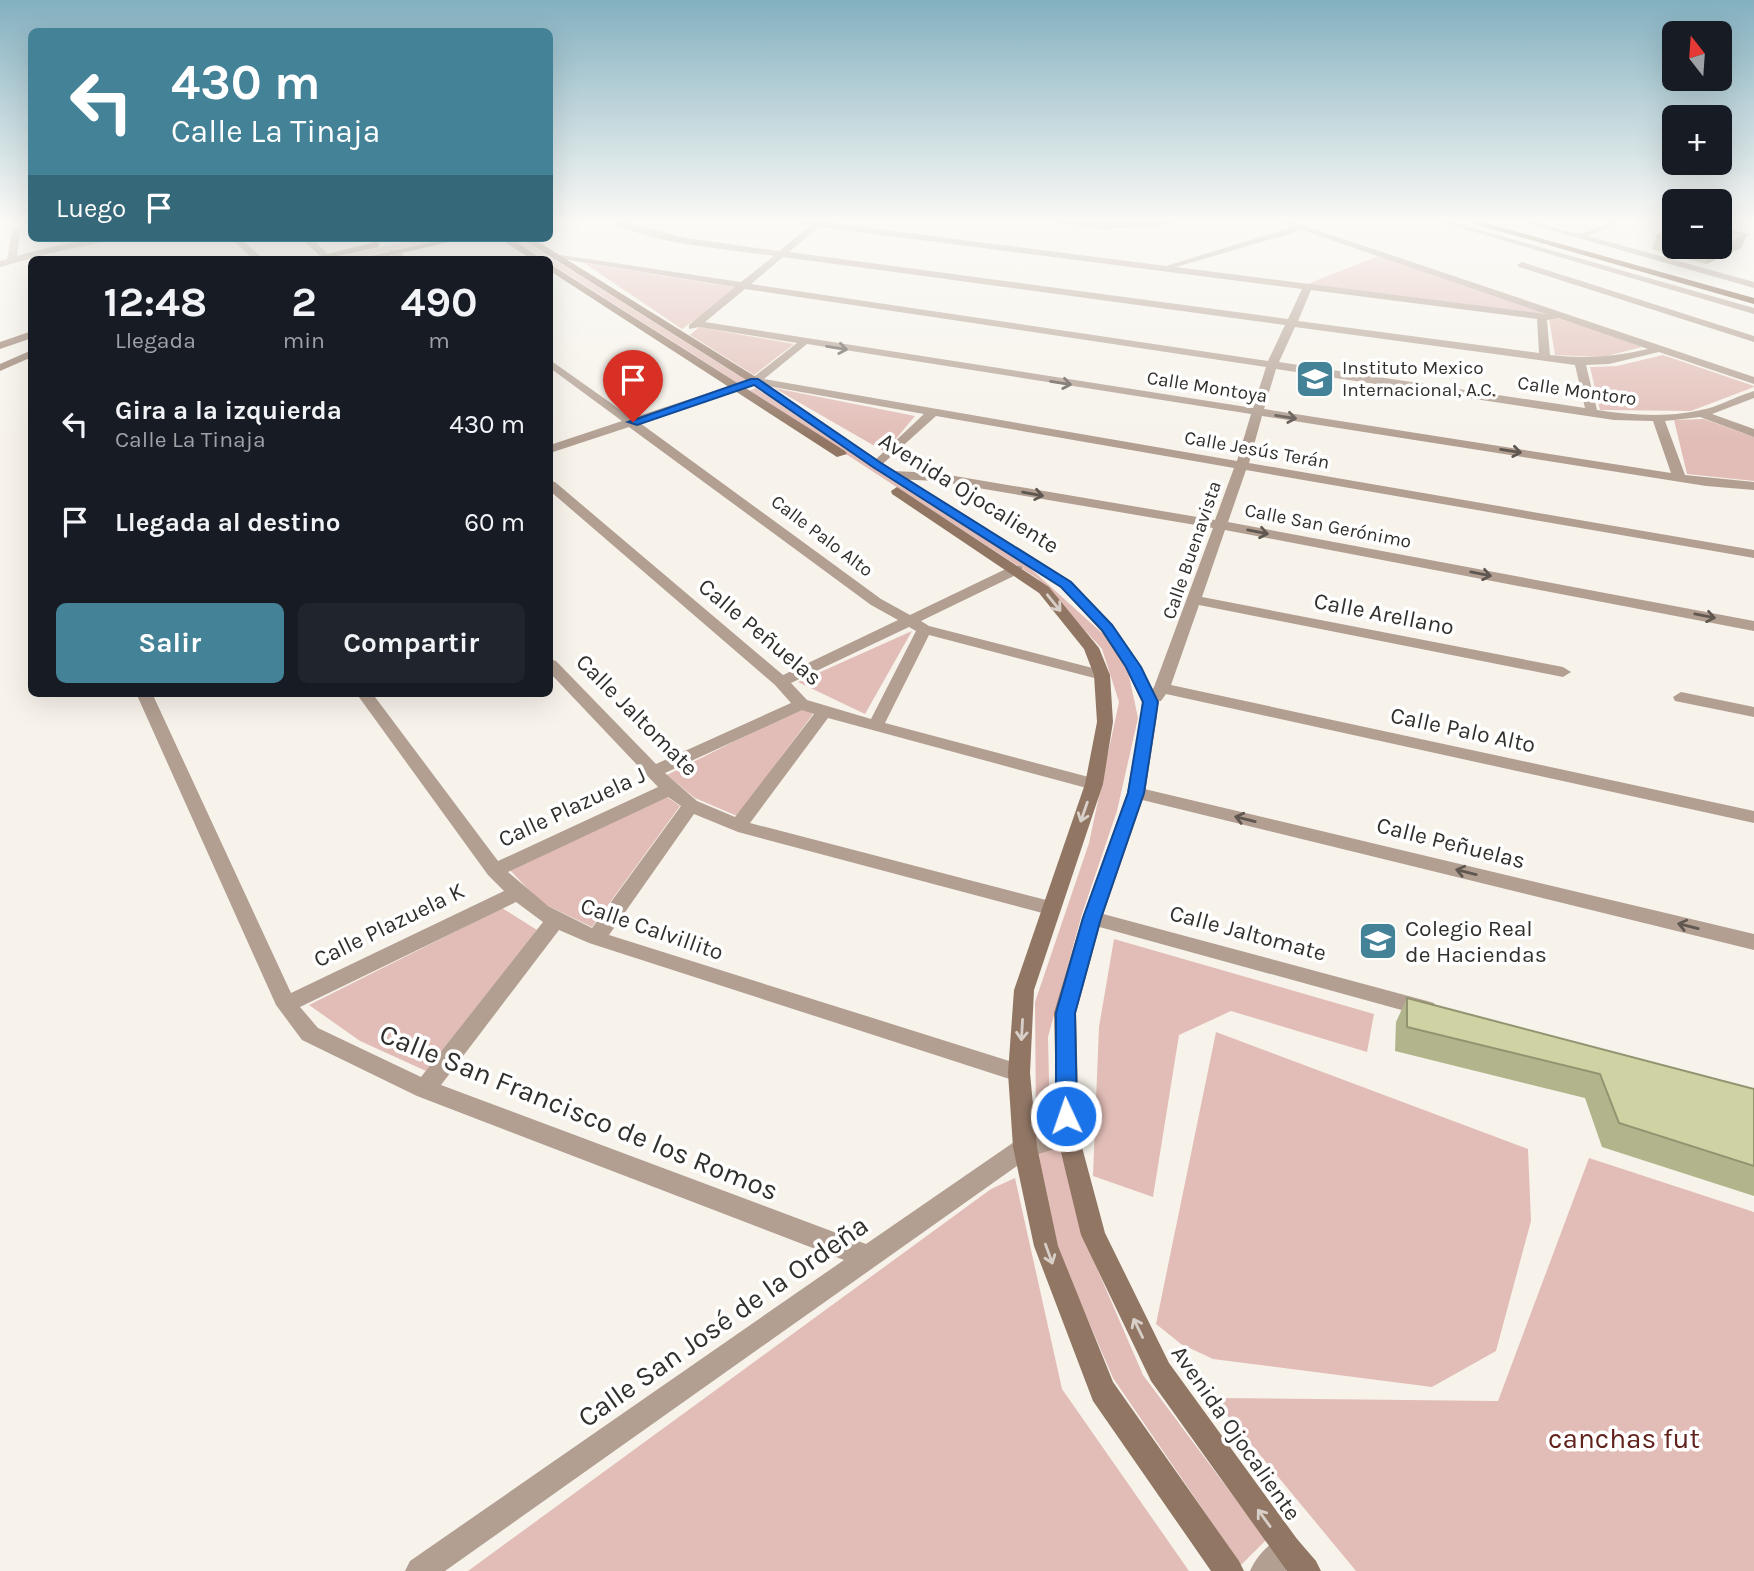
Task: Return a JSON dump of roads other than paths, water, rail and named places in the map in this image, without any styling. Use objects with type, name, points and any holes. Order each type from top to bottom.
[{"type":"highway","points":[[1734,295],[1754,301]]},
{"type":"main road","name":"Avenida Ojocaliente","points":[[606,295],[1066,584],[1107,628],[1156,695],[1136,793],[1092,918],[1065,1013],[1068,1136],[1093,1235],[1160,1372],[1287,1549],[1306,1571]]},
{"type":"main road","name":"Avenida Ojocaliente","points":[[612,295],[682,335],[747,385],[1017,569],[1044,590],[1091,648],[1102,675],[1105,722],[1094,784],[1024,990],[1019,1073],[1025,1147],[1045,1246],[1103,1391],[1229,1571]]},
{"type":"main road","points":[[0,346],[28,336]]},
{"type":"main road","points":[[0,368],[28,355]]},
{"type":"street","points":[[682,335],[731,295]]},
{"type":"street","name":"Calle Montoro","points":[[804,295],[1592,412],[1658,418],[1704,415],[1754,394]]},
{"type":"street","points":[[1085,295],[1580,362],[1609,361],[1660,349]]},
{"type":"street","name":"Calle Buenavista","points":[[1156,695],[1195,600],[1241,467],[1272,365],[1304,295]]},
{"type":"street","points":[[1360,295],[1542,317],[1562,315]]},
{"type":"street","points":[[1504,295],[1754,381]]},
{"type":"street","points":[[1616,295],[1754,340]]},
{"type":"street","points":[[1700,295],[1754,311]]},
{"type":"street","points":[[1542,317],[1545,357]]},
{"type":"street","name":"Calle Montoya","points":[[697,324],[1256,413],[1754,487]]},
{"type":"street","points":[[553,448],[747,385],[803,343]]},
{"type":"street","points":[[1580,362],[1592,412]]},
{"type":"street","name":"Calle Palo Alto","points":[[553,365],[876,603],[916,625],[1102,675]]},
{"type":"street","name":"Calle Jesús Terán","points":[[747,385],[932,413],[1754,554]]},
{"type":"street","points":[[885,470],[932,413]]},
{"type":"street","points":[[1704,415],[1754,433]]},
{"type":"street","points":[[1658,418],[1679,477]]},
{"type":"street","name":"Calle San Gerónimo","points":[[885,470],[1220,526],[1754,625]]},
{"type":"street","name":"Calle Peñuelas","points":[[553,488],[781,682],[801,704],[875,727],[1094,784]]},
{"type":"street","points":[[781,682],[916,625],[1017,569]]},
{"type":"street","name":"Calle Arellano","points":[[1195,600],[1563,672]]},
{"type":"street","points":[[875,727],[916,625]]},
{"type":"street","name":"Calle Jaltomate","points":[[553,667],[670,789],[691,804],[738,826],[1050,908]]},
{"type":"street","name":"Calle Palo Alto","points":[[1156,695],[1754,817]]},
{"type":"street","name":"Calle San Francisco de los Romos","points":[[146,697],[286,1005],[310,1034],[425,1089],[868,1257]]},
{"type":"street","name":"Calle Calvillito","points":[[366,697],[495,870],[516,894],[554,922],[596,938],[1019,1073]]},
{"type":"street","points":[[1681,697],[1754,712]]},
{"type":"street","points":[[653,772],[801,704]]},
{"type":"street","points":[[738,826],[824,712]]},
{"type":"street","name":"Calle Plazuela J","points":[[495,870],[670,789]]},
{"type":"street","name":"Calle Peñuelas","points":[[1136,793],[1754,942]]},
{"type":"street","points":[[596,938],[691,804]]},
{"type":"street","name":"Calle Plazuela K","points":[[286,1005],[516,894]]},
{"type":"street","name":"Calle Jaltomate","points":[[1092,918],[1443,1013]]},
{"type":"street","points":[[425,1089],[554,922]]},
{"type":"street","name":"Calle San José de la Ordeña","points":[[420,1571],[1025,1147],[1068,1136]]},
{"type":"street","points":[[1265,1571],[1287,1549]]},
{"type":"place","name":"Instituto Mexico Internacional, A.C.","points":[[1315,379]]},
{"type":"place","name":"Colegio Real de Haciendas","points":[[1378,941]]},
{"type":"park label","name":"canchas fut","points":[[1624,1438]]}]
